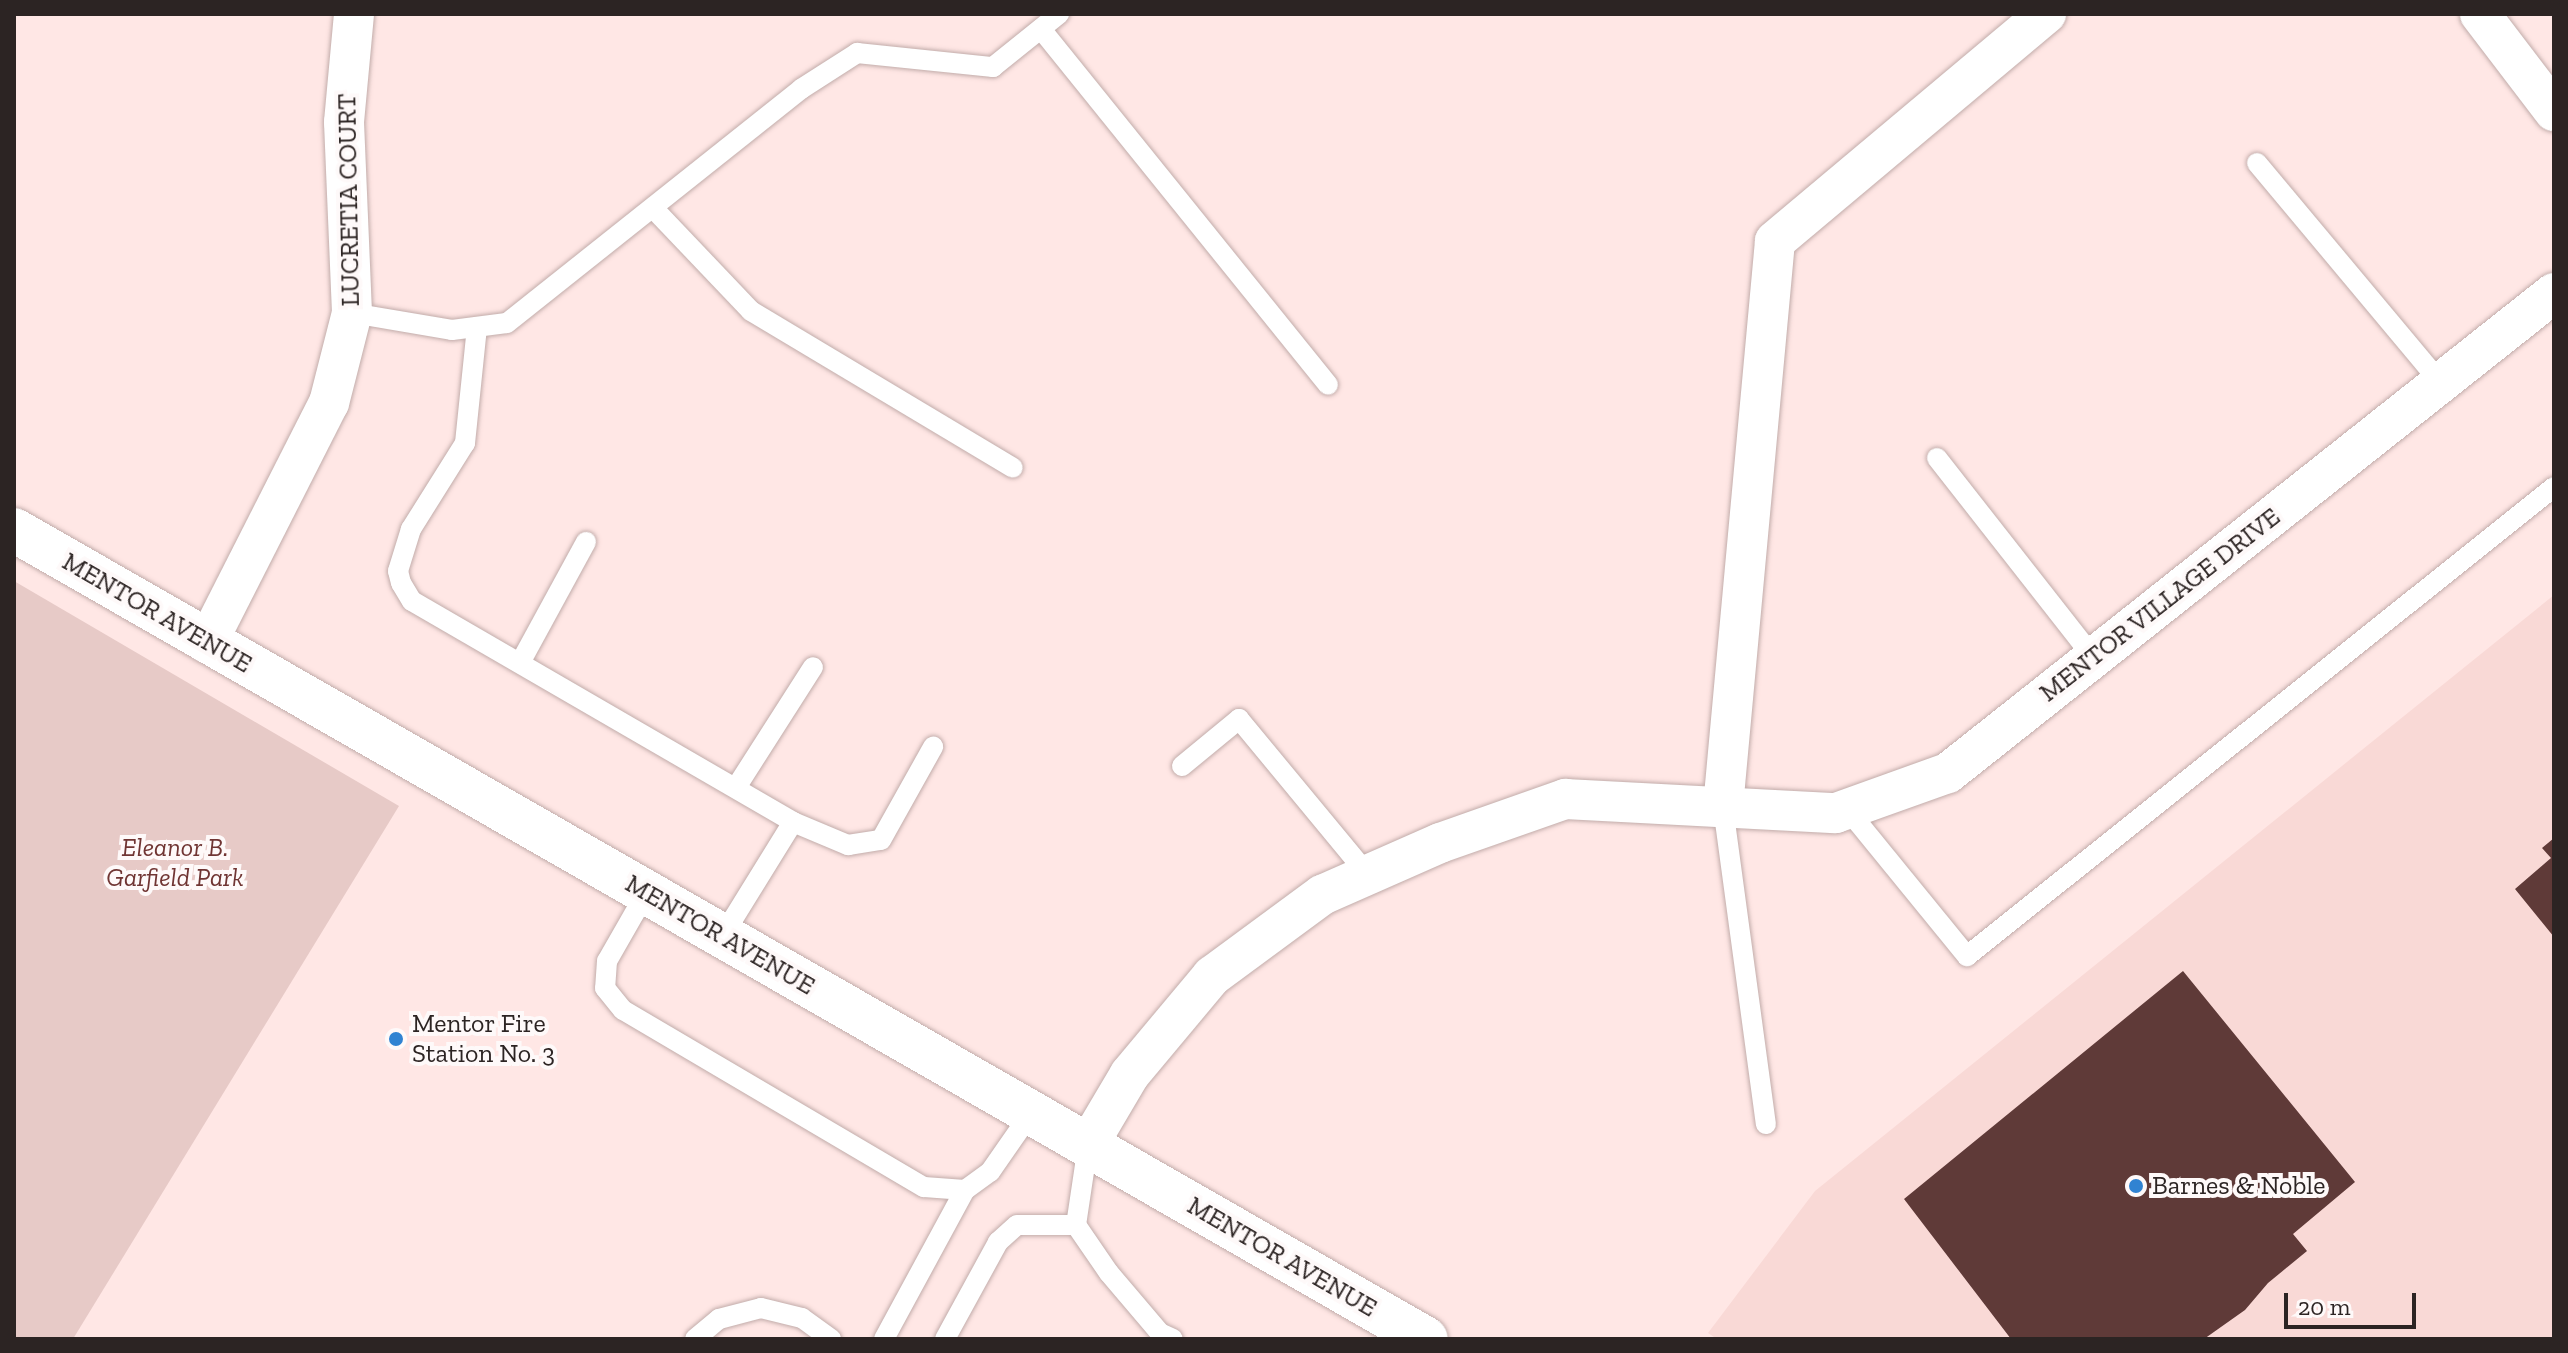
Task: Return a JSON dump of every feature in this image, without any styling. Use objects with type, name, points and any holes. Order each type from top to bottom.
[{"type":"main road","name":"MENTOR AVENUE","points":[[14,530],[1422,1338]]},
{"type":"street","name":"LUCRETIA COURT","points":[[207,643],[329,403],[352,313],[344,122],[354,14]]},
{"type":"street","points":[[1723,807],[1775,241],[2046,14]]},
{"type":"street","points":[[2480,14],[2554,111]]},
{"type":"street","name":"MENTOR VILLAGE DRIVE","points":[[1088,1145],[1130,1074],[1212,976],[1322,895],[1368,875],[1565,799],[1847,809],[1948,773],[2554,293]]},
{"type":"lane","points":[[352,313],[452,330],[507,323],[801,89],[857,53],[993,67],[1059,14]]},
{"type":"lane","points":[[1041,29],[1328,385]]},
{"type":"lane","points":[[2257,163],[2441,383]]},
{"type":"lane","points":[[653,208],[751,311],[1013,468]]},
{"type":"lane","points":[[477,327],[465,443],[411,529],[398,571],[412,601],[737,786],[793,822],[848,845],[881,840],[933,747]]},
{"type":"lane","points":[[1937,458],[2094,658]]},
{"type":"lane","points":[[1847,809],[1967,956],[2554,487]]},
{"type":"lane","points":[[520,663],[586,542]]},
{"type":"lane","points":[[737,786],[813,667]]},
{"type":"lane","points":[[1182,766],[1239,719],[1368,875]]},
{"type":"lane","points":[[1723,807],[1766,1124]]},
{"type":"lane","points":[[722,937],[793,822]]},
{"type":"lane","points":[[646,893],[607,961],[605,988],[623,1010],[924,1187],[965,1190]]},
{"type":"lane","points":[[884,1339],[965,1190],[990,1172],[1031,1113]]},
{"type":"lane","points":[[1088,1145],[1076,1225],[1109,1273],[1160,1333],[1173,1339]]},
{"type":"lane","points":[[945,1339],[998,1242],[1017,1225],[1076,1225]]},
{"type":"lane","points":[[695,1339],[719,1319],[761,1308],[802,1318],[831,1339]]},
{"type":"shaded area","points":[[2554,595],[2554,1339],[1717,1339],[1708,1333],[1815,1191]]},
{"type":"green space","name":"Eleanor B. Garfield Park","points":[[14,581],[399,806],[73,1339],[14,1339]]},
{"type":"building","points":[[2554,838],[2554,937],[2515,889],[2551,858],[2542,848]]},
{"type":"building","points":[[2183,971],[2355,1182],[2293,1234],[2307,1251],[2268,1283],[2245,1310],[2204,1339],[2011,1339],[1904,1199]]},
{"type":"place","name":"Mentor Fire Station No. 3","points":[[396,1039]]},
{"type":"place","name":"Barnes & Noble","points":[[2136,1186]]}]
